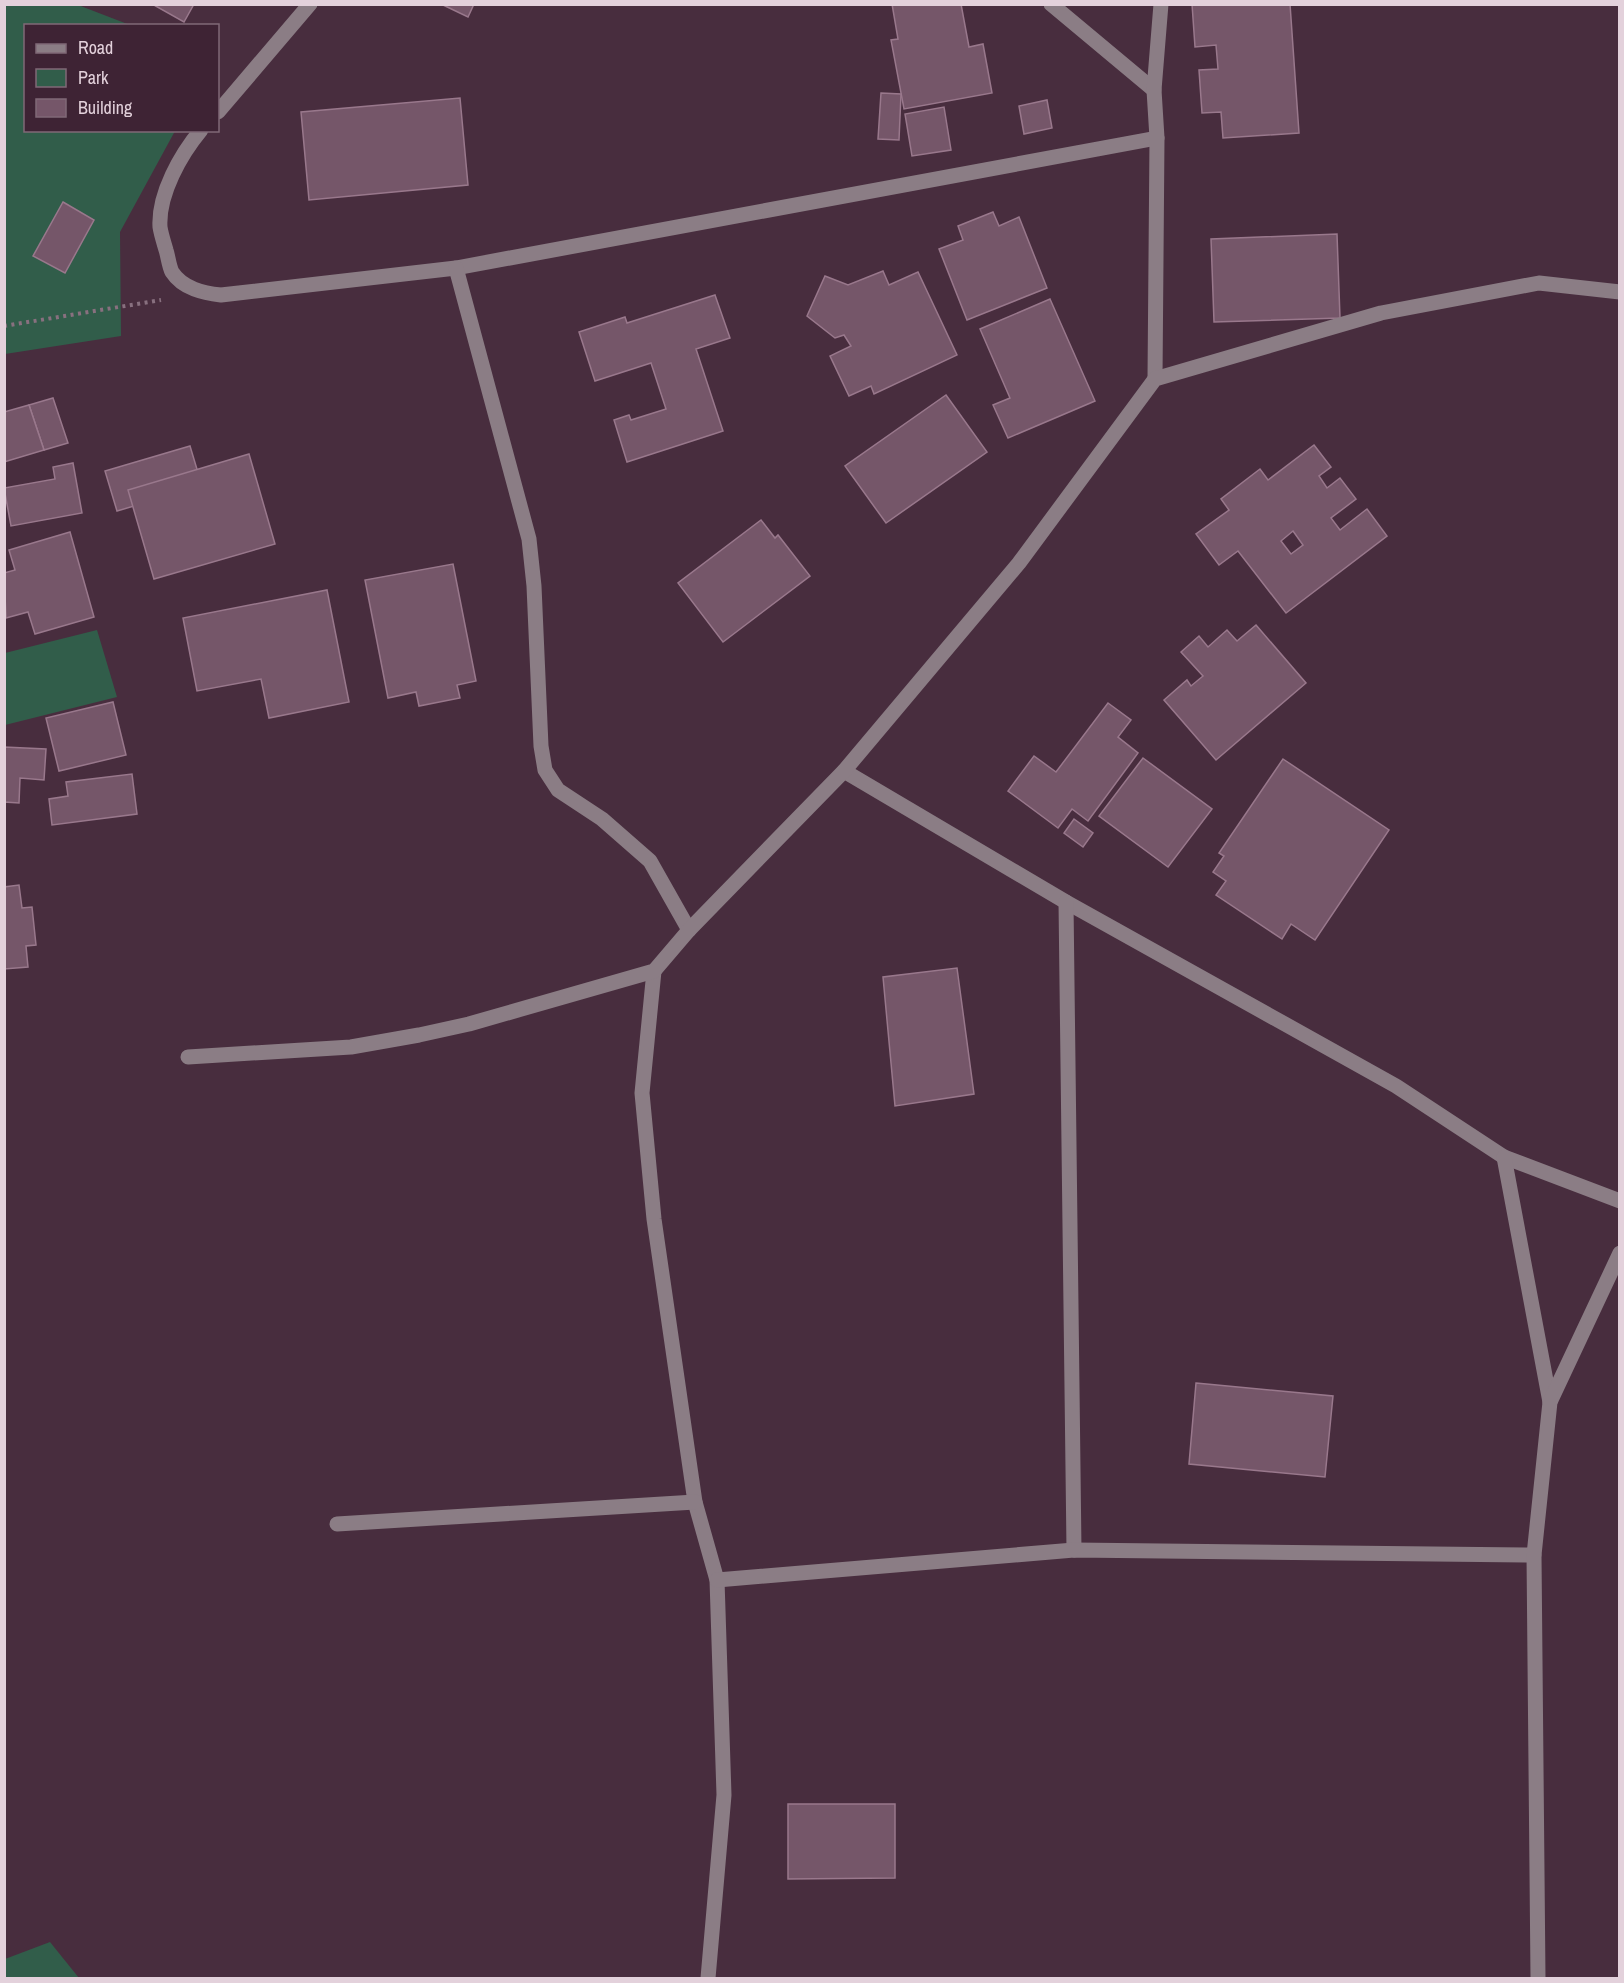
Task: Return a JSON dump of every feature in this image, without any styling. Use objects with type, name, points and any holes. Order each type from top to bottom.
[{"type":"street","points":[[219,111],[310,4]]},
{"type":"street","points":[[1051,4],[1154,90]]},
{"type":"street","points":[[188,1057],[351,1047],[396,1039],[469,1024],[654,971],[689,930],[843,771],[1019,563],[1155,379],[1157,138],[1154,90],[1161,4]]},
{"type":"street","points":[[199,132],[184,150],[171,180],[164,199],[160,227],[172,272],[187,286],[203,293],[221,295],[456,268],[1157,138]]},
{"type":"street","points":[[456,268],[529,538],[534,586],[541,746],[545,770],[558,790],[602,819],[650,861],[689,930]]},
{"type":"street","points":[[1155,379],[1381,313],[1517,287],[1539,283],[1620,292]]},
{"type":"street","points":[[843,771],[1066,902],[1396,1086],[1504,1157],[1620,1201]]},
{"type":"street","points":[[1066,902],[1074,1550]]},
{"type":"street","points":[[654,971],[642,1093],[654,1219],[695,1502],[717,1580],[724,1795],[708,1978]]},
{"type":"street","points":[[1504,1157],[1550,1402],[1534,1555],[1538,1978]]},
{"type":"street","points":[[1550,1402],[1620,1253]]},
{"type":"street","points":[[337,1524],[695,1502]]},
{"type":"street","points":[[717,1580],[1074,1550],[1534,1555]]},
{"type":"path","points":[[4,326],[203,293]]},
{"type":"green space","points":[[5,5],[78,5],[127,24],[24,24],[24,132],[174,132],[120,232],[121,336],[5,354]]},
{"type":"green space","points":[[97,630],[117,697],[5,725],[5,653]]},
{"type":"green space","points":[[50,1942],[79,1978],[5,1978],[5,1959]]},
{"type":"building","points":[[152,4],[194,4],[184,22]]},
{"type":"building","points":[[441,4],[474,4],[468,17]]},
{"type":"building","points":[[892,4],[961,4],[969,47],[983,44],[992,93],[904,109],[891,40],[898,39]]},
{"type":"building","points":[[1192,4],[1290,4],[1299,133],[1223,138],[1221,112],[1202,113],[1199,70],[1218,69],[1216,45],[1195,47]]},
{"type":"building","points":[[881,93],[901,94],[899,140],[878,139]]},
{"type":"building","points":[[460,98],[468,185],[309,200],[301,112]]},
{"type":"building","points":[[1047,100],[1052,128],[1024,134],[1019,106]]},
{"type":"building","points":[[944,107],[951,150],[912,156],[905,114]]},
{"type":"building","points":[[63,202],[94,220],[65,273],[33,256]]},
{"type":"building","points":[[993,212],[999,226],[1019,217],[1047,288],[967,320],[939,249],[963,240],[958,226]]},
{"type":"building","points":[[1337,234],[1340,318],[1214,322],[1211,239]]},
{"type":"building","points":[[883,271],[889,285],[918,272],[957,355],[874,394],[871,386],[849,396],[830,356],[851,346],[844,335],[835,338],[807,316],[825,276],[848,285]]},
{"type":"building","points":[[715,295],[730,338],[696,349],[723,431],[627,462],[614,420],[629,415],[631,420],[666,409],[651,363],[595,381],[579,332],[625,317],[627,323]]},
{"type":"building","points":[[1050,299],[1095,401],[1008,438],[993,405],[1010,398],[980,329]]},
{"type":"building","points":[[946,395],[987,452],[886,523],[845,466]]},
{"type":"building","points":[[53,398],[68,443],[44,450],[29,405]]},
{"type":"building","points":[[29,405],[44,450],[4,462],[4,412]]},
{"type":"building","points":[[1314,445],[1331,467],[1319,476],[1327,488],[1340,478],[1356,499],[1331,518],[1340,530],[1367,509],[1387,536],[1286,613],[1238,551],[1219,565],[1196,534],[1229,510],[1221,499],[1260,469],[1268,480]],"holes":[[[1293,531],[1303,545],[1291,554],[1281,541]]]},
{"type":"building","points":[[190,446],[202,486],[117,511],[105,471]]},
{"type":"building","points":[[249,454],[275,544],[154,579],[128,490]]},
{"type":"building","points":[[73,463],[82,513],[11,526],[4,488],[55,479],[53,467]]},
{"type":"building","points":[[761,520],[775,538],[778,535],[810,576],[723,642],[678,583]]},
{"type":"building","points":[[70,532],[94,617],[35,634],[28,612],[6,618],[4,573],[15,570],[9,550]]},
{"type":"building","points":[[453,564],[476,681],[457,685],[460,698],[419,706],[416,692],[388,698],[365,580]]},
{"type":"building","points":[[327,590],[349,702],[269,718],[261,679],[197,691],[183,618]]},
{"type":"building","points":[[1256,625],[1306,683],[1216,760],[1164,700],[1187,680],[1191,686],[1203,676],[1181,652],[1199,636],[1208,647],[1227,630],[1237,641]]},
{"type":"building","points":[[113,702],[126,755],[59,771],[46,718]]},
{"type":"building","points":[[1108,703],[1131,720],[1118,737],[1138,753],[1088,821],[1072,809],[1058,828],[1008,791],[1034,756],[1056,772]]},
{"type":"building","points":[[4,747],[46,749],[44,780],[20,778],[19,803],[4,802]]},
{"type":"building","points":[[1143,758],[1212,809],[1168,867],[1099,816]]},
{"type":"building","points":[[1283,759],[1389,830],[1315,940],[1291,924],[1282,939],[1216,895],[1226,881],[1213,872],[1224,856],[1219,853]]},
{"type":"building","points":[[132,774],[137,814],[52,825],[49,799],[68,796],[66,782]]},
{"type":"building","points":[[1074,819],[1093,833],[1083,847],[1064,833]]},
{"type":"building","points":[[19,885],[22,908],[32,907],[36,945],[26,946],[28,967],[4,969],[4,887]]},
{"type":"building","points":[[957,968],[974,1094],[895,1106],[883,977]]},
{"type":"building","points":[[1196,1383],[1333,1396],[1325,1477],[1189,1464]]},
{"type":"building","points":[[788,1804],[895,1804],[895,1878],[788,1879]]}]
